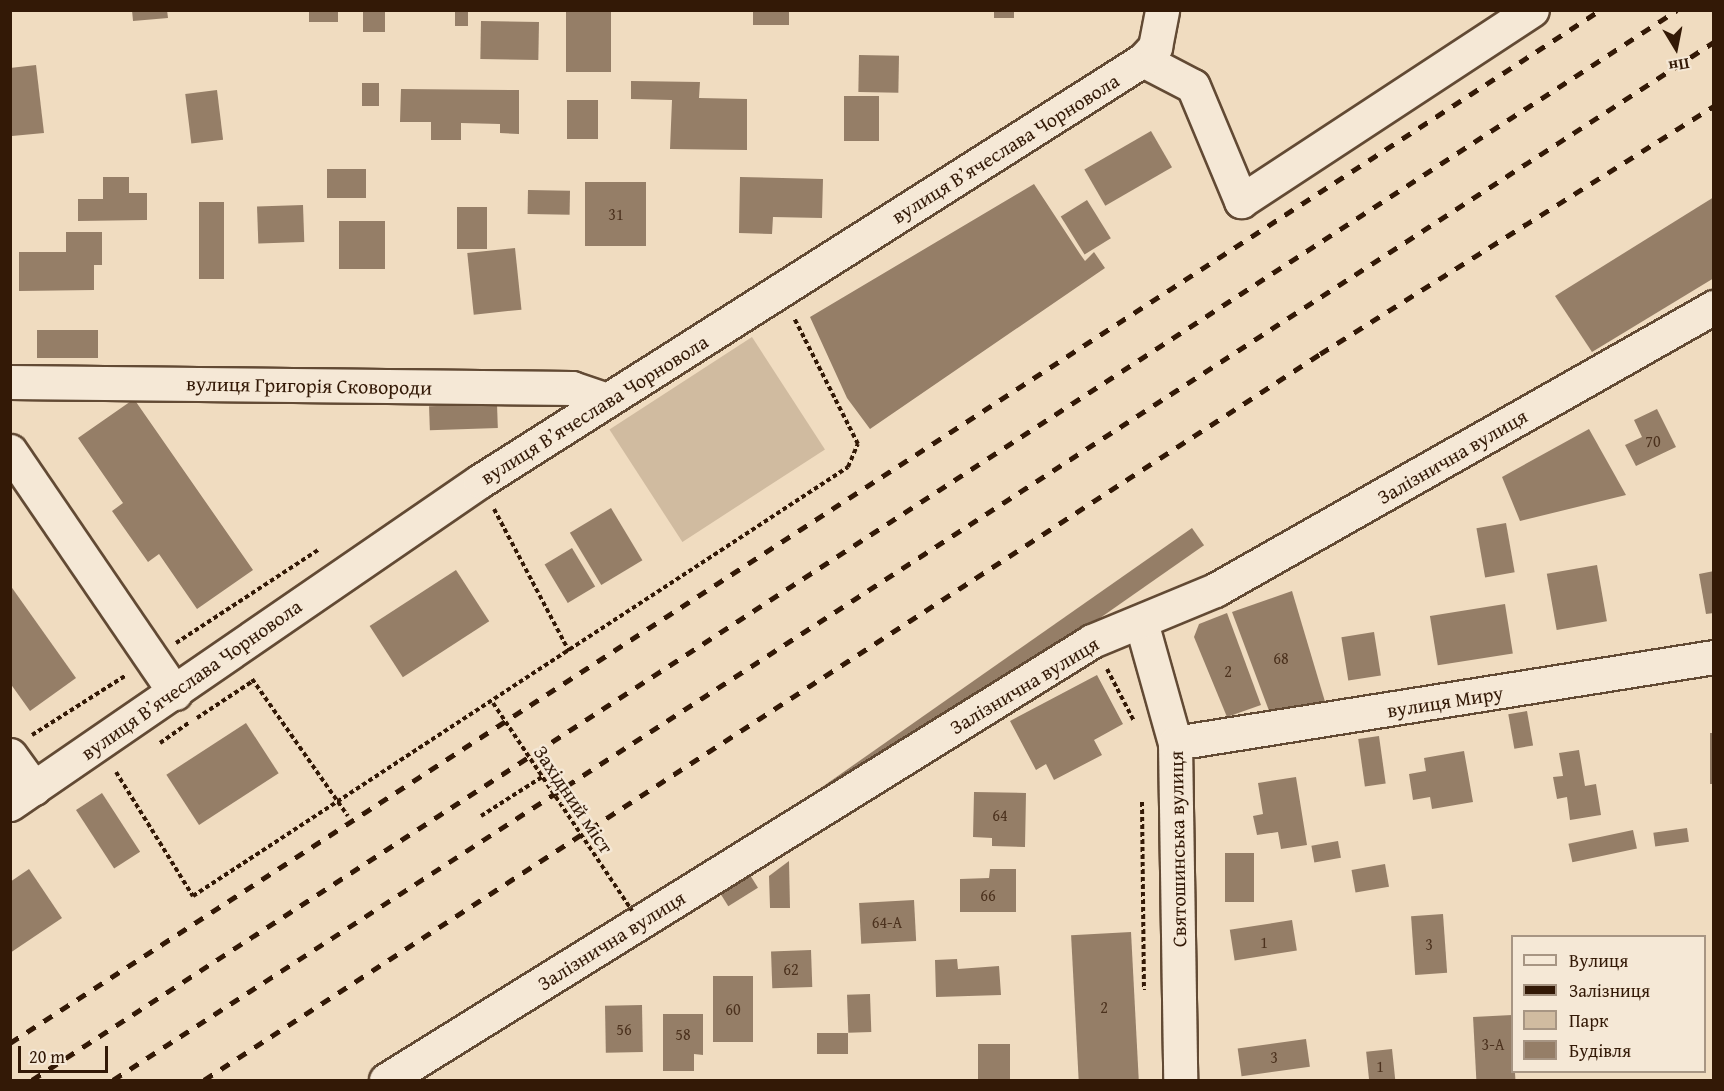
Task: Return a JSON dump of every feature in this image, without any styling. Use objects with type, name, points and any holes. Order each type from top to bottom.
[{"type":"street","name":"вулиця Вʼячеслава Чорновола","points":[[22,796],[175,693],[230,650],[480,481],[1143,60],[1155,47],[1162,10]]},
{"type":"street","points":[[1143,60],[1193,86],[1241,201],[1532,10]]},
{"type":"street","name":"Залізнична вулиця","points":[[387,1080],[1092,641],[1215,590],[1713,307]]},
{"type":"street","name":"вулиця Григорія Сковороди","points":[[10,382],[572,388],[606,400]]},
{"type":"street","points":[[10,452],[175,693]]},
{"type":"street","name":"Святошинська вулиця","points":[[1141,622],[1175,743],[1180,1080]]},
{"type":"street","name":"вулиця Миру","points":[[1175,743],[1713,657]]},
{"type":"street","points":[[15,748],[22,796]]},
{"type":"path","points":[[125,766],[115,773],[193,896],[337,801],[493,703],[848,467],[858,444],[780,291]]},
{"type":"path","points":[[480,481],[569,651]]},
{"type":"path","points":[[15,748],[327,545]]},
{"type":"path","points":[[1092,641],[1138,733]]},
{"type":"path","points":[[230,650],[348,816]]},
{"type":"path","points":[[154,747],[253,681]]},
{"type":"path","name":"Західний міст","points":[[493,703],[632,910]]},
{"type":"path","points":[[481,816],[542,777]]},
{"type":"path","points":[[1142,799],[1144,998]]},
{"type":"green space","points":[[752,337],[825,449],[682,542],[609,430]]},
{"type":"building","points":[[132,10],[167,10],[168,18],[133,21]]},
{"type":"building","points":[[309,10],[338,10],[338,22],[309,22]]},
{"type":"building","points":[[363,10],[385,10],[385,32],[363,32]]},
{"type":"building","points":[[455,10],[468,10],[468,26],[455,26]]},
{"type":"building","points":[[566,10],[611,10],[611,72],[566,72]]},
{"type":"building","points":[[753,10],[789,10],[789,25],[753,25]]},
{"type":"building","points":[[994,10],[1014,10],[1014,18],[994,18]]},
{"type":"building","points":[[481,21],[539,22],[538,60],[480,59]]},
{"type":"building","points":[[859,55],[899,56],[898,93],[858,92]]},
{"type":"building","points":[[36,65],[44,133],[12,136],[10,68]]},
{"type":"building","points":[[631,81],[700,82],[699,98],[747,99],[747,150],[670,149],[672,100],[631,99]]},
{"type":"building","points":[[362,83],[379,83],[379,106],[362,106]]},
{"type":"building","points":[[401,89],[519,90],[519,134],[500,133],[500,124],[461,123],[461,140],[431,140],[431,122],[400,122]]},
{"type":"building","points":[[217,90],[223,140],[191,144],[185,94]]},
{"type":"building","points":[[844,96],[879,96],[879,141],[844,141]]},
{"type":"building","points":[[567,100],[598,100],[598,139],[567,139]]},
{"type":"building","points":[[1151,131],[1172,167],[1105,206],[1084,170]]},
{"type":"building","points":[[327,169],[366,169],[366,198],[327,198]]},
{"type":"building","points":[[103,177],[129,177],[129,193],[147,193],[147,220],[78,221],[78,199],[103,199]]},
{"type":"building","points":[[740,177],[823,179],[822,218],[773,217],[772,234],[739,233]]},
{"type":"building","points":[[585,182],[646,182],[646,246],[585,246]]},
{"type":"building","points":[[1034,184],[1085,261],[1094,252],[1105,268],[870,429],[847,398],[810,317]]},
{"type":"building","points":[[528,190],[570,191],[570,215],[528,214]]},
{"type":"building","points":[[1714,197],[1714,278],[1592,352],[1555,296]]},
{"type":"building","points":[[1087,200],[1111,238],[1085,255],[1061,216]]},
{"type":"building","points":[[199,202],[224,202],[224,279],[199,279]]},
{"type":"building","points":[[303,205],[304,242],[258,244],[257,207]]},
{"type":"building","points":[[457,207],[487,207],[487,249],[457,249]]},
{"type":"building","points":[[339,221],[385,221],[385,269],[339,269]]},
{"type":"building","points":[[66,232],[102,232],[102,265],[94,265],[94,290],[19,291],[19,252],[66,252]]},
{"type":"building","points":[[515,248],[521,310],[474,315],[467,253]]},
{"type":"building","points":[[37,330],[98,330],[98,358],[37,358]]},
{"type":"building","points":[[134,399],[253,570],[197,609],[159,554],[148,562],[112,511],[123,503],[78,438]]},
{"type":"building","points":[[497,404],[498,428],[430,430],[429,406]]},
{"type":"building","points":[[1657,409],[1676,447],[1636,466],[1625,445],[1642,437],[1634,420]]},
{"type":"building","points":[[1589,429],[1626,495],[1520,521],[1502,477]]},
{"type":"building","points":[[611,508],[642,560],[601,585],[570,533]]},
{"type":"building","points":[[1506,523],[1515,572],[1485,577],[1476,528]]},
{"type":"building","points":[[1192,528],[1204,545],[742,869],[730,851]]},
{"type":"building","points":[[572,548],[595,587],[568,603],[545,564]]},
{"type":"building","points":[[1597,565],[1607,621],[1557,630],[1547,574]]},
{"type":"building","points":[[456,570],[489,621],[403,677],[370,626]]},
{"type":"building","points":[[1714,571],[1714,613],[1706,614],[1699,574]]},
{"type":"building","points":[[10,585],[76,678],[30,711],[10,683]]},
{"type":"building","points":[[1292,591],[1326,705],[1271,716],[1232,612]]},
{"type":"building","points":[[1505,604],[1513,653],[1438,665],[1430,616]]},
{"type":"building","points":[[1227,613],[1261,705],[1227,717],[1194,637],[1199,624]]},
{"type":"building","points":[[1374,632],[1381,675],[1348,681],[1341,637]]},
{"type":"building","points":[[1097,675],[1123,724],[1094,740],[1102,755],[1054,780],[1046,764],[1036,770],[1010,721]]},
{"type":"building","points":[[1527,711],[1533,745],[1514,749],[1508,714]]},
{"type":"building","points":[[246,723],[279,773],[199,825],[166,775]]},
{"type":"building","points":[[1710,733],[1714,733],[1714,784],[1710,784]]},
{"type":"building","points":[[1379,736],[1386,784],[1365,786],[1358,739]]},
{"type":"building","points":[[1579,750],[1585,786],[1596,784],[1601,815],[1570,820],[1567,797],[1557,799],[1553,777],[1563,776],[1559,753]]},
{"type":"building","points":[[1464,751],[1473,802],[1432,809],[1430,797],[1413,800],[1409,774],[1426,771],[1424,758]]},
{"type":"building","points":[[1296,777],[1307,845],[1281,849],[1278,832],[1257,835],[1253,816],[1263,814],[1258,783]]},
{"type":"building","points":[[974,792],[1026,793],[1025,847],[992,846],[992,838],[973,837]]},
{"type":"building","points":[[102,793],[140,852],[114,869],[76,810]]},
{"type":"building","points":[[1687,828],[1689,842],[1655,847],[1653,833]]},
{"type":"building","points":[[1633,830],[1637,849],[1572,862],[1568,844]]},
{"type":"building","points":[[1338,841],[1341,858],[1314,862],[1311,846]]},
{"type":"building","points":[[1225,853],[1254,853],[1254,902],[1225,902]]},
{"type":"building","points":[[789,861],[790,908],[770,908],[769,876]]},
{"type":"building","points":[[1385,864],[1389,887],[1356,893],[1352,870]]},
{"type":"building","points":[[29,869],[62,918],[10,953],[10,882]]},
{"type":"building","points":[[990,869],[1016,869],[1016,912],[960,912],[960,879],[989,878]]},
{"type":"building","points":[[750,875],[758,888],[728,906],[720,894]]},
{"type":"building","points":[[914,900],[916,941],[861,944],[859,903]]},
{"type":"building","points":[[1443,914],[1447,973],[1415,975],[1411,916]]},
{"type":"building","points":[[1292,920],[1297,951],[1235,960],[1230,930]]},
{"type":"building","points":[[1131,932],[1139,1080],[1079,1080],[1071,935]]},
{"type":"building","points":[[811,950],[812,987],[772,988],[771,951]]},
{"type":"building","points":[[957,959],[958,969],[999,966],[1001,995],[936,997],[935,960]]},
{"type":"building","points":[[713,976],[753,976],[753,1042],[713,1042]]},
{"type":"building","points":[[870,994],[871,1032],[848,1033],[847,995]]},
{"type":"building","points":[[642,1005],[643,1052],[606,1053],[605,1006]]},
{"type":"building","points":[[663,1014],[703,1014],[703,1055],[694,1054],[694,1071],[663,1071]]},
{"type":"building","points":[[1511,1015],[1511,1073],[1515,1073],[1515,1080],[1476,1080],[1473,1017]]},
{"type":"building","points":[[817,1033],[848,1033],[848,1054],[817,1054]]},
{"type":"building","points":[[1306,1039],[1310,1067],[1242,1076],[1238,1049]]},
{"type":"building","points":[[978,1044],[1010,1044],[1010,1080],[978,1080]]},
{"type":"building","points":[[1392,1049],[1395,1080],[1369,1080],[1366,1052]]},
{"type":"railway","points":[[10,1043],[1600,10]]},
{"type":"railway","points":[[32,1080],[1677,10]]},
{"type":"railway","points":[[113,1080],[1714,42]]},
{"type":"railway","points":[[204,1080],[1320,354],[1714,106]]}]
